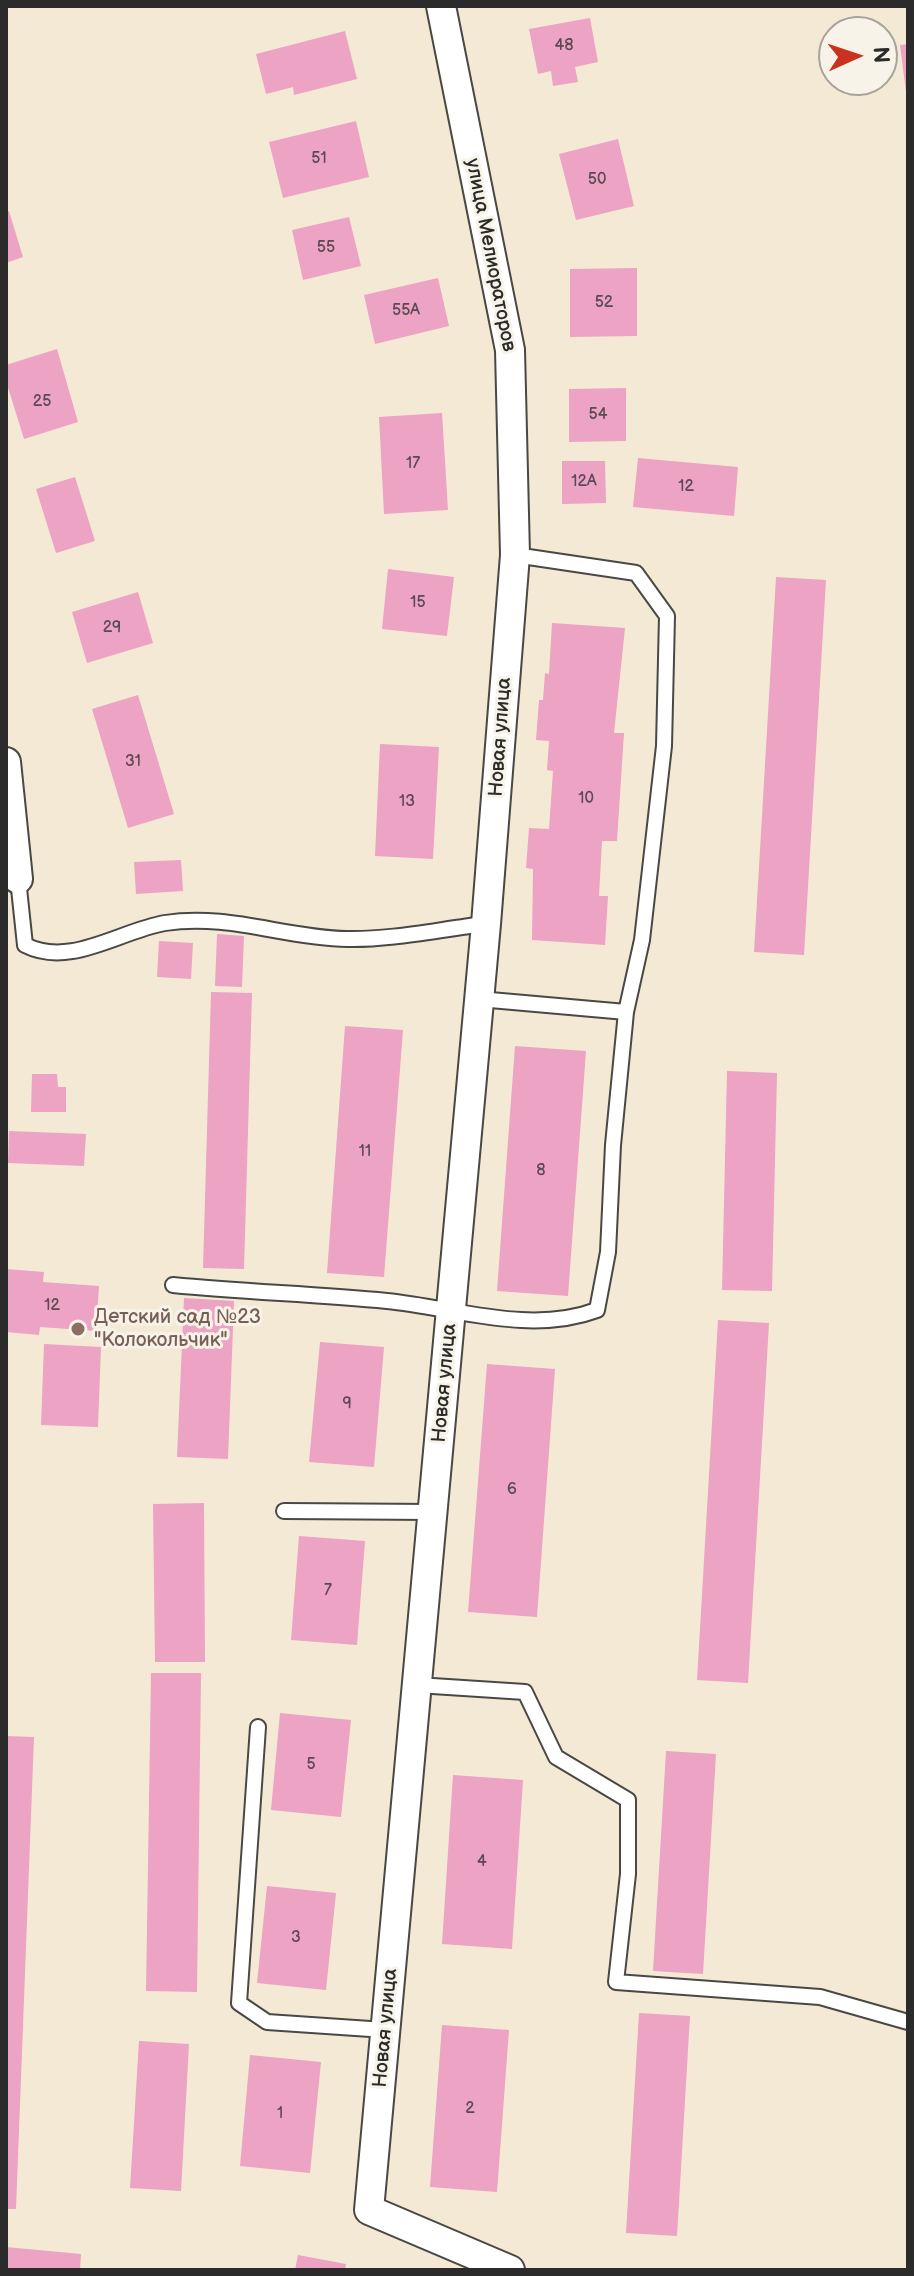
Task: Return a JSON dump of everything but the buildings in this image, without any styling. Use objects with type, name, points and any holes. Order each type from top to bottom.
[{"type":"street","name":"улица Мелиораторов","points":[[441,6],[510,350],[515,555]]},
{"type":"street","name":"Новая улица","points":[[510,2270],[369,2210],[486,924],[515,555]]},
{"type":"street","points":[[6,762],[18,879]]},
{"type":"lane","points":[[173,1285],[451,1309],[496,1319],[571,1320],[597,1310],[608,1252],[626,1012],[642,940],[664,746],[667,616],[636,573],[515,555]]},
{"type":"lane","points":[[18,879],[25,945],[44,955],[112,941],[164,923],[231,921],[347,939],[486,924]]},
{"type":"lane","points":[[479,999],[626,1012]]},
{"type":"lane","points":[[284,1511],[433,1512]]},
{"type":"lane","points":[[417,1685],[525,1692],[556,1757],[628,1800],[628,1874],[616,1982],[820,1997],[908,2022]]},
{"type":"lane","points":[[258,1727],[239,2003],[267,2022],[385,2030]]},
{"type":"place","name":"Детский сад №23 \"Колокольчик\"","points":[[78,1329]]}]
